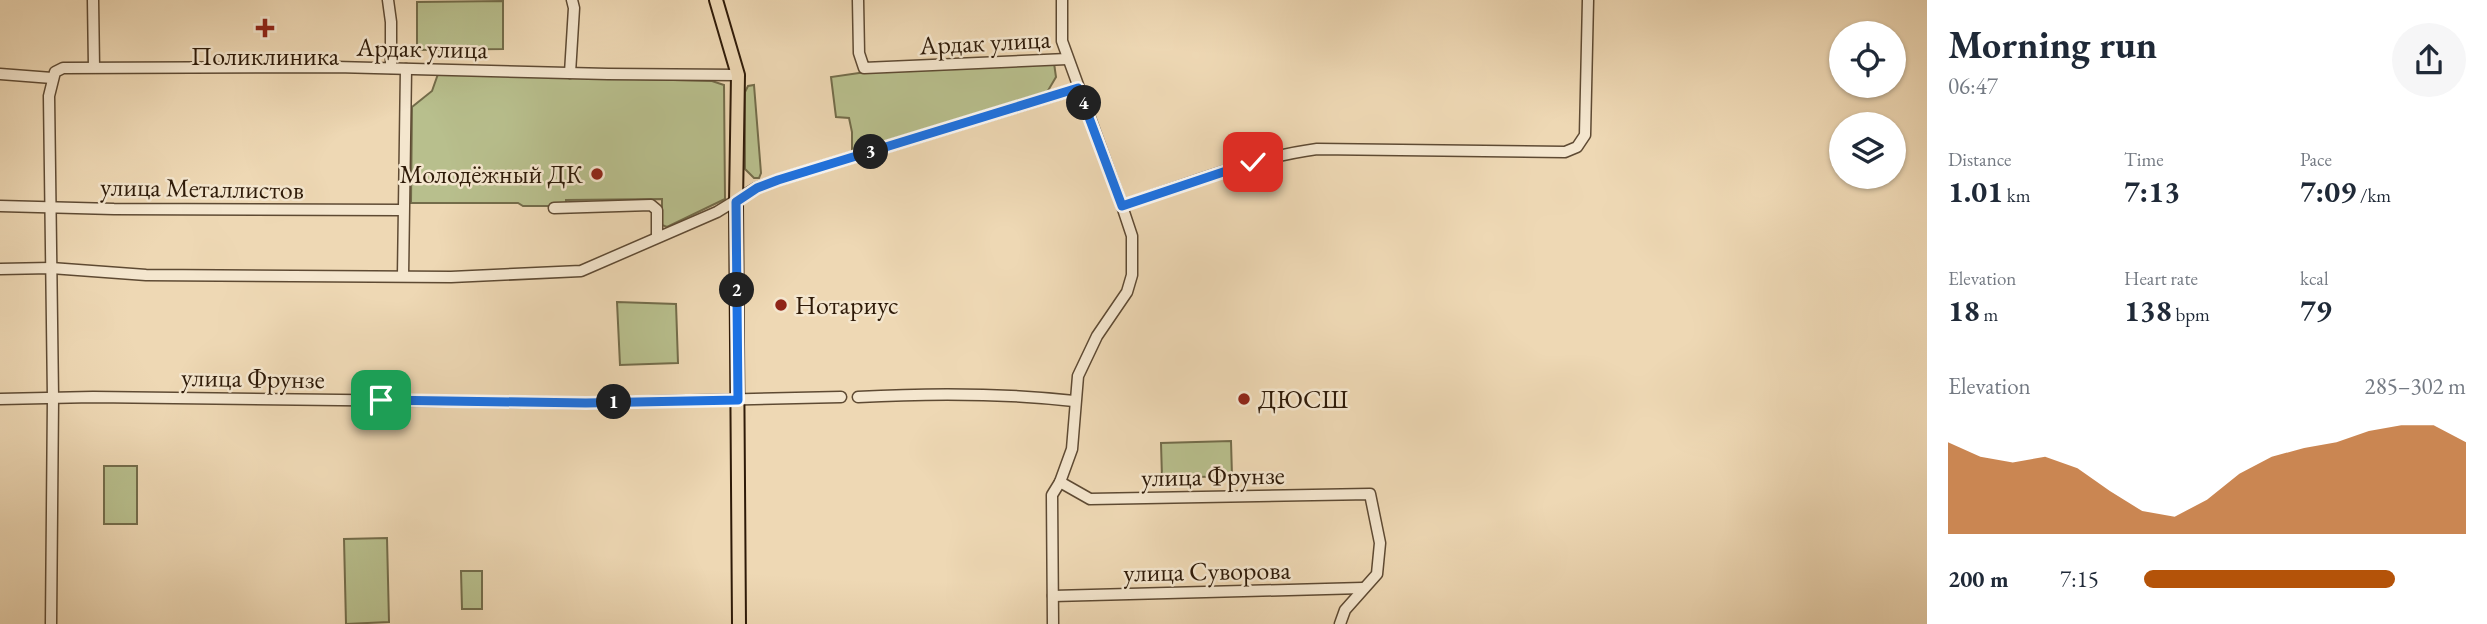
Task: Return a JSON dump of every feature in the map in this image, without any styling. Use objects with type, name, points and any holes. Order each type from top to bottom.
[{"type":"main road","points":[[716,0],[738,75],[736,202],[739,624]]},
{"type":"street","points":[[93,0],[94,67]]},
{"type":"street","points":[[388,0],[391,68]]},
{"type":"street","points":[[570,73],[575,8],[572,0]]},
{"type":"street","name":"Ардак улица","points":[[858,0],[859,53],[864,68],[1067,59]]},
{"type":"street","points":[[1053,624],[1052,495],[1060,482],[1072,449],[1078,376],[1097,336],[1127,292],[1132,275],[1132,236],[1062,41],[1062,0]]},
{"type":"street","points":[[1122,206],[1253,162],[1317,149],[1565,152],[1577,147],[1585,135],[1588,0]]},
{"type":"street","name":"Ардак улица","points":[[52,78],[55,72],[63,68],[229,66],[738,75]]},
{"type":"street","points":[[403,276],[406,69]]},
{"type":"street","points":[[0,74],[52,78],[49,96],[51,624]]},
{"type":"street","points":[[0,269],[51,268],[146,275],[403,276],[581,271],[736,202],[757,188],[778,180],[1078,88]]},
{"type":"street","points":[[554,208],[651,205],[657,210],[657,237]]},
{"type":"street","name":"улица Металлистов","points":[[0,206],[403,210]]},
{"type":"street","name":"улица Фрунзе","points":[[0,399],[586,403],[841,397]]},
{"type":"street","points":[[858,397],[1036,397],[1074,401]]},
{"type":"street","name":"улица Фрунзе","points":[[1060,482],[1090,499],[1370,495],[1380,543],[1377,574],[1363,588]]},
{"type":"street","points":[[1340,624],[1345,610],[1363,588]]},
{"type":"street","name":"улица Суворова","points":[[1052,596],[1363,588]]},
{"type":"green space","points":[[503,1],[503,49],[417,50],[417,2]]},
{"type":"green space","points":[[1054,63],[1056,77],[1046,94],[852,151],[849,118],[836,117],[831,77],[859,73]]},
{"type":"green space","points":[[438,74],[712,81],[724,85],[725,199],[667,227],[662,225],[662,199],[566,200],[566,206],[411,203],[412,107],[432,91]]},
{"type":"green space","points":[[754,85],[761,173],[759,178],[754,178],[745,169],[745,92],[748,86]]},
{"type":"green space","points":[[617,302],[676,304],[678,363],[620,365]]},
{"type":"green space","points":[[1231,441],[1232,476],[1162,478],[1161,443]]},
{"type":"green space","points":[[104,466],[137,466],[137,524],[104,524]]},
{"type":"green space","points":[[387,538],[389,622],[346,624],[344,539]]},
{"type":"green space","points":[[461,571],[482,571],[482,609],[462,609]]},
{"type":"place","name":"Поликлиника","points":[[265,28]]},
{"type":"place","name":"Молодёжный ДК","points":[[597,174]]},
{"type":"place","name":"Нотариус","points":[[781,305]]},
{"type":"place","name":"ДЮСШ","points":[[1244,399]]},
{"type":"route","points":[[381,400],[586,403],[738,400],[736,202],[757,188],[778,180],[1078,88],[1122,206],[1253,162]]}]
